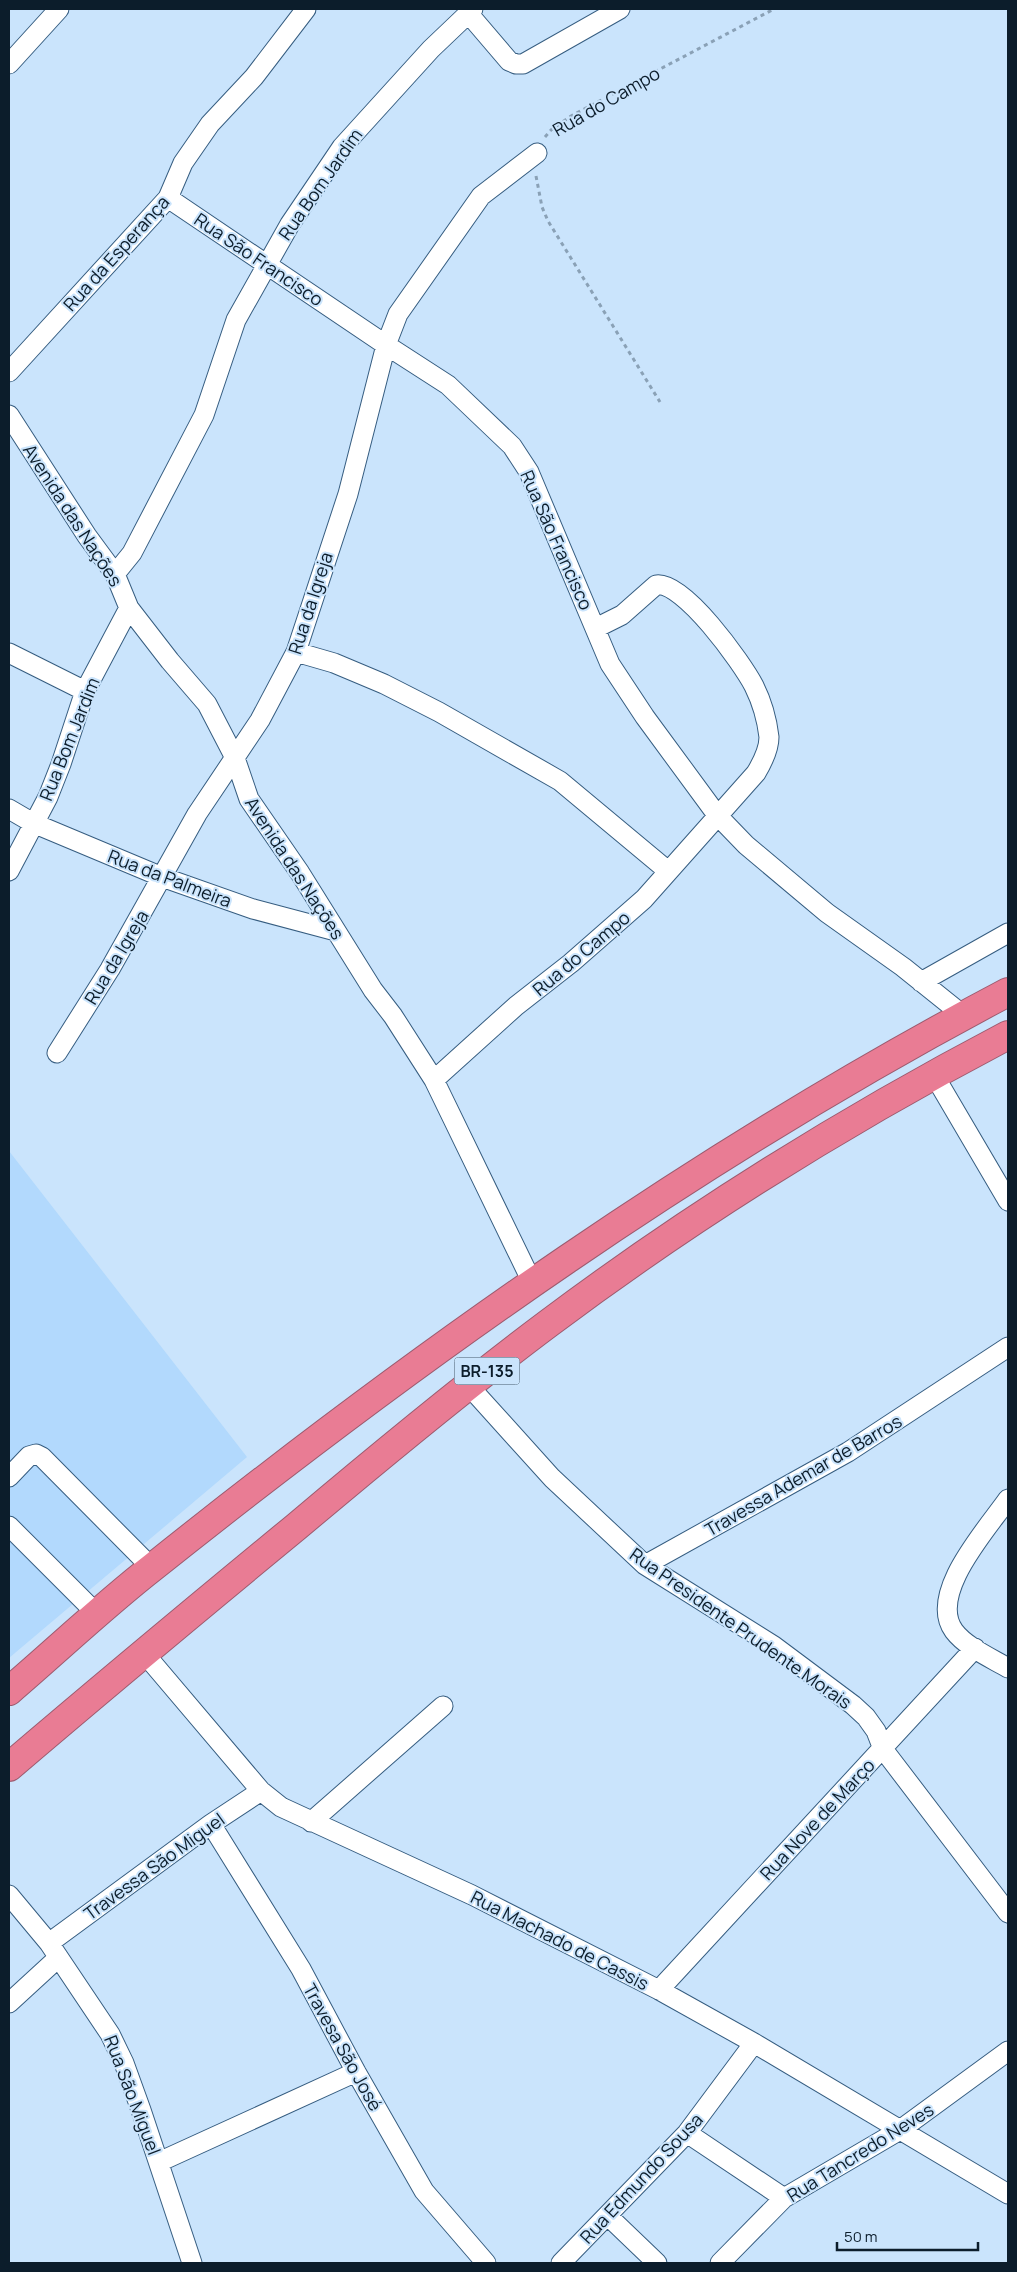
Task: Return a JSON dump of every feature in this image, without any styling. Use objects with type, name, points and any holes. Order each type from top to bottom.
[{"type":"highway","name":"BR-135","points":[[9,1691],[152,1568],[339,1424],[532,1282],[691,1178],[855,1077],[1008,992]]},
{"type":"highway","name":"BR-135","points":[[9,1767],[468,1385],[639,1257],[742,1189],[934,1075],[1008,1035]]},
{"type":"street","points":[[9,64],[59,9]]},
{"type":"street","name":"Rua da Esperança","points":[[9,372],[168,198],[183,163],[210,124],[254,77],[306,9]]},
{"type":"street","points":[[470,11],[509,61],[523,64],[620,9]]},
{"type":"street","name":"Rua Bom Jardim","points":[[115,574],[132,553],[204,415],[236,320],[290,224],[342,147],[431,49],[470,11]]},
{"type":"street","name":"Rua da Igreja","points":[[57,1052],[110,969],[197,814],[260,720],[296,652],[348,494],[386,345],[398,314],[408,297],[481,196],[536,154]]},
{"type":"street","name":"Rua São Francisco","points":[[168,198],[448,385],[512,446],[530,472],[610,664],[645,717],[717,815]]},
{"type":"street","name":"Avenida das Nações","points":[[9,415],[54,487],[115,574],[129,608],[170,661],[207,704],[234,758],[249,799],[300,873],[373,990],[394,1016],[434,1080],[532,1282]]},
{"type":"street","name":"Rua do Campo","points":[[434,1080],[516,1006],[571,963],[637,905],[756,773],[762,763],[769,740],[763,709],[744,669],[691,604],[672,588],[666,585],[656,585],[622,615],[596,628]]},
{"type":"street","name":"Rua Bom Jardim","points":[[9,871],[48,797],[85,691],[129,608]]},
{"type":"street","points":[[296,652],[334,663],[412,698],[560,781],[668,871]]},
{"type":"street","points":[[9,653],[85,691]]},
{"type":"street","name":"Rua da Palmeira","points":[[9,809],[33,824],[162,877],[253,909],[336,931]]},
{"type":"street","points":[[717,815],[746,846],[827,913],[964,1016]]},
{"type":"street","points":[[921,982],[1008,933]]},
{"type":"street","points":[[934,1075],[1008,1201]]},
{"type":"street","name":"Travessa Ademar de Barros","points":[[645,1565],[848,1452],[1008,1347]]},
{"type":"street","name":"Rua Presidente Prudente Morais","points":[[468,1385],[552,1478],[645,1565],[774,1646],[853,1705],[876,1731],[883,1749],[1008,1913]]},
{"type":"street","points":[[9,1477],[29,1456],[36,1454],[42,1457],[152,1568]]},
{"type":"street","points":[[1008,1499],[958,1571],[948,1598],[948,1614],[954,1631],[975,1648],[1008,1668]]},
{"type":"street","points":[[9,1526],[97,1614]]},
{"type":"street","name":"Rua Nove de Março","points":[[659,1990],[975,1648]]},
{"type":"street","name":"Rua Machado de Cassis","points":[[144,1653],[261,1792],[281,1807],[464,1891],[659,1990],[754,2043],[1008,2194]]},
{"type":"street","points":[[311,1822],[443,1706]]},
{"type":"street","name":"Travessa São Miguel","points":[[9,2003],[54,1950],[211,1824],[261,1792]]},
{"type":"street","name":"Travesa São José","points":[[211,1824],[301,1969],[356,2072],[424,2191],[486,2263]]},
{"type":"street","name":"Rua São Miguel","points":[[9,1895],[54,1950],[110,2034],[124,2063],[192,2263]]},
{"type":"street","name":"Rua Edmundo Sousa","points":[[561,2263],[687,2133],[754,2043]]},
{"type":"street","name":"Rua Tancredo Neves","points":[[720,2263],[784,2198],[900,2130],[1008,2051]]},
{"type":"street","points":[[158,2162],[356,2072]]},
{"type":"street","points":[[687,2133],[784,2198]]},
{"type":"street","points":[[608,2216],[657,2263]]},
{"type":"path","name":"Rua do Campo","points":[[536,154],[541,140],[551,130],[572,116],[774,9]]},
{"type":"path","points":[[536,154],[536,175],[542,208],[548,221],[660,402]]},
{"type":"shaded area","points":[[9,1151],[247,1457],[9,1658]]}]
